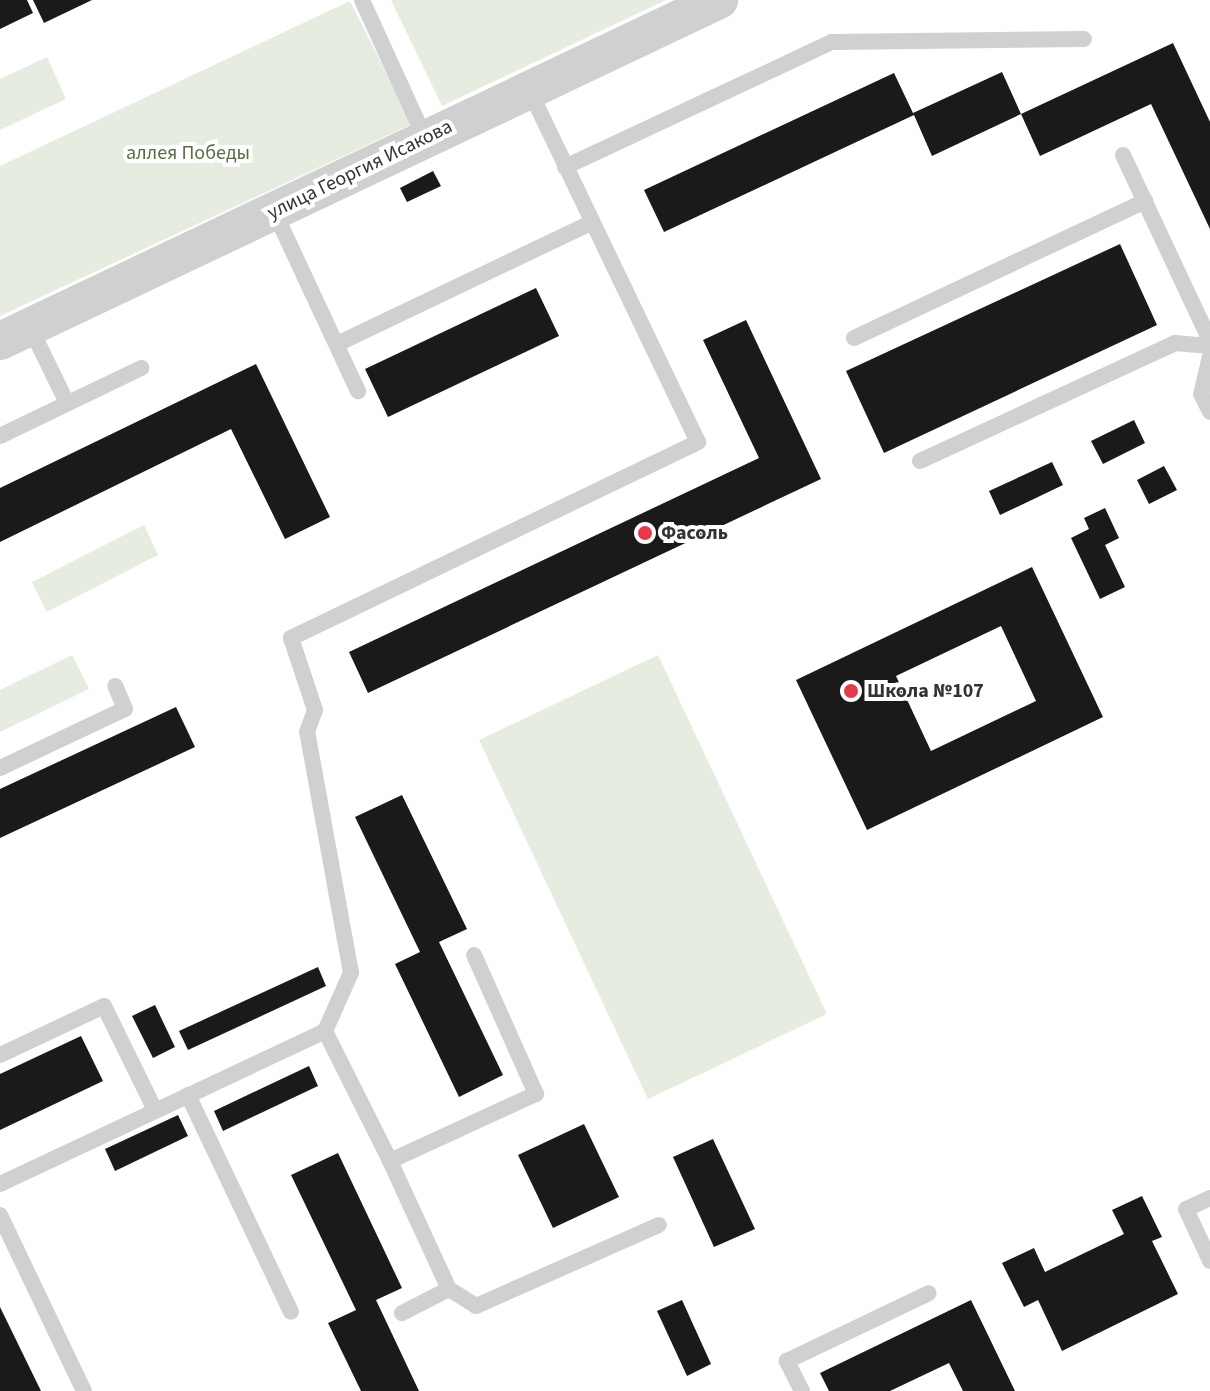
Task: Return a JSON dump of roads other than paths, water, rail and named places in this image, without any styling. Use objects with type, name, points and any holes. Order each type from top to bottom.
[{"type":"street","name":"улица Георгия Исакова","points":[[15,334],[719,0]]},
{"type":"lane","points":[[362,0],[425,138]]},
{"type":"lane","points":[[565,167],[832,42],[1084,39]]},
{"type":"lane","points":[[0,1184],[325,1031],[351,973],[307,732],[315,710],[291,638],[698,442],[528,89]]},
{"type":"lane","points":[[920,461],[1175,343],[1210,344],[1123,155]]},
{"type":"lane","points":[[854,338],[1145,201]]},
{"type":"lane","points":[[274,211],[358,391]]},
{"type":"lane","points":[[337,344],[591,223]]},
{"type":"lane","points":[[15,334],[67,403]]},
{"type":"lane","points":[[1210,356],[1201,394],[1210,412]]},
{"type":"lane","points":[[0,436],[141,368]]},
{"type":"lane","points":[[0,768],[125,709],[115,686]]},
{"type":"lane","points":[[390,1161],[536,1094],[474,955]]},
{"type":"lane","points":[[0,1055],[104,1006],[155,1110]]},
{"type":"lane","points":[[325,1031],[449,1289],[476,1306],[659,1225]]},
{"type":"lane","points":[[188,1095],[291,1312]]},
{"type":"lane","points":[[1210,1198],[1186,1209],[1210,1261]]},
{"type":"lane","points":[[0,1215],[84,1391]]},
{"type":"lane","points":[[402,1313],[449,1289]]},
{"type":"lane","points":[[802,1391],[787,1361],[929,1293]]},
{"type":"place","name":"Фасоль","points":[[645,533]]},
{"type":"place","name":"Школа №107","points":[[851,691]]},
{"type":"park label","name":"аллея Победы","points":[[188,153]]}]
